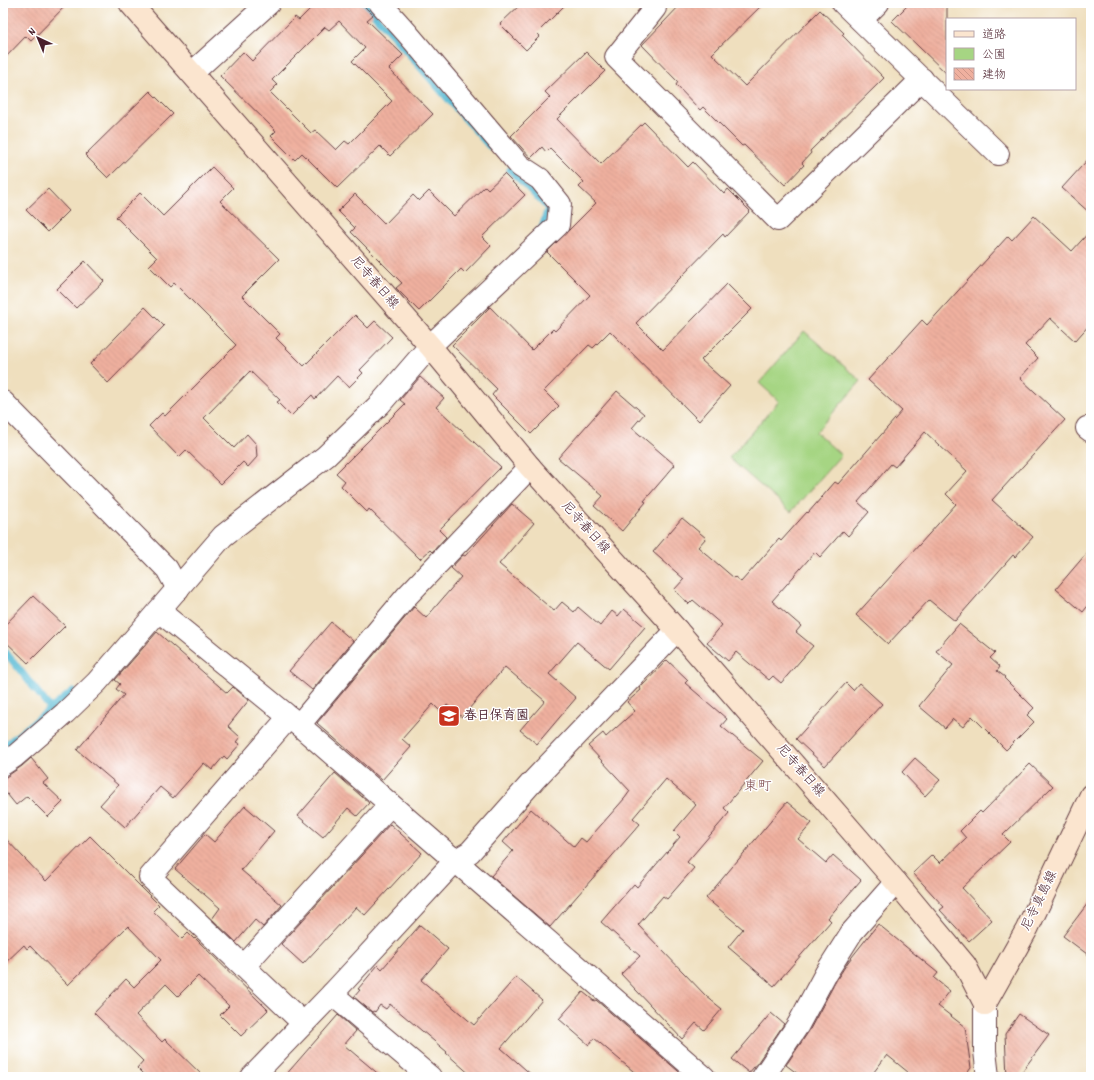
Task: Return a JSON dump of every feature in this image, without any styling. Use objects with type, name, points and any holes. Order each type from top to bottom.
[{"type":"street","name":"尼寺春日線","points":[[130,3],[430,346],[530,467],[677,630],[896,882],[966,965],[985,1004],[985,1051],[988,1077]]},
{"type":"street","points":[[192,73],[268,3]]},
{"type":"street","points":[[3,764],[15,756],[65,713],[97,682],[224,536],[326,456],[380,404],[430,346],[558,224],[560,204],[540,179],[520,166],[407,32],[380,3]]},
{"type":"street","points":[[651,3],[655,8],[616,57],[778,220],[922,79]]},
{"type":"street","points":[[843,3],[998,154]]},
{"type":"street","points":[[861,20],[878,3]]},
{"type":"street","points":[[3,402],[168,569],[178,589]]},
{"type":"street","points":[[303,1023],[150,877],[407,596],[530,467]]},
{"type":"street","points":[[159,611],[294,721],[704,1077]]},
{"type":"street","points":[[252,1077],[332,994],[455,861],[470,852],[534,780],[677,630]]},
{"type":"street","name":"尼寺真島線","points":[[985,1004],[1027,928],[1091,795]]},
{"type":"street","points":[[244,966],[390,805]]},
{"type":"street","points":[[763,1077],[798,1025],[826,973],[852,932],[896,882]]},
{"type":"street","points":[[332,994],[430,1077]]},
{"type":"green space","points":[[804,331],[861,381],[816,432],[841,455],[791,512],[729,458],[779,401],[759,383]]},
{"type":"building","points":[[3,3],[68,3],[31,41],[26,36],[3,60]]},
{"type":"building","points":[[316,3],[361,3],[373,15],[367,20],[403,55],[389,69],[433,114],[390,156],[380,146],[337,188],[302,153],[295,160],[271,136],[276,131],[220,76],[243,52],[252,61],[295,17],[299,20]],"holes":[[[339,21],[365,48],[352,61],[392,101],[349,144],[345,141],[336,150],[315,130],[311,133],[270,92],[277,85],[272,80],[325,27],[329,30]]]},
{"type":"building","points":[[522,3],[567,3],[537,33],[540,36],[526,50],[500,24]]},
{"type":"building","points":[[682,3],[764,3],[712,54],[745,86],[820,10],[844,33],[842,35],[884,78],[810,151],[811,153],[802,163],[804,165],[785,185],[744,145],[742,146],[703,107],[700,110],[676,85],[678,82],[642,45]]},
{"type":"building","points":[[910,3],[947,3],[946,73],[892,21]]},
{"type":"building","points":[[586,52],[605,71],[557,119],[601,164],[644,122],[688,167],[693,162],[724,194],[728,189],[750,211],[725,237],[723,234],[636,323],[663,350],[727,284],[752,309],[701,360],[730,386],[699,421],[610,331],[593,348],[589,345],[544,391],[559,406],[531,434],[492,395],[497,389],[452,345],[490,307],[532,350],[553,329],[555,331],[590,295],[547,252],[596,203],[579,187],[584,182],[550,148],[546,152],[542,147],[531,158],[511,136],[550,97],[545,92]]},
{"type":"building","points":[[150,91],[173,114],[108,178],[85,155]]},
{"type":"building","points":[[1091,156],[1091,214],[1062,188]]},
{"type":"building","points":[[212,167],[233,188],[220,201],[279,259],[242,296],[280,334],[276,338],[304,366],[355,315],[368,328],[375,321],[392,337],[360,370],[363,373],[349,387],[337,376],[315,399],[312,395],[291,416],[277,402],[280,400],[250,371],[204,418],[234,448],[247,434],[256,444],[257,457],[248,467],[243,462],[221,484],[186,450],[179,457],[149,426],[162,413],[165,416],[236,345],[174,283],[170,287],[149,266],[157,258],[116,217],[140,193],[163,216]]},
{"type":"building","points":[[504,174],[525,195],[482,237],[491,246],[465,273],[461,269],[419,311],[396,288],[402,283],[351,232],[355,228],[338,211],[355,194],[385,224],[413,195],[419,201],[429,191],[454,216],[485,186],[488,189]]},
{"type":"building","points":[[48,189],[69,211],[48,232],[26,210]]},
{"type":"building","points":[[1034,216],[1072,251],[1091,230],[1091,323],[1075,341],[1050,318],[1025,345],[1038,358],[1020,378],[1065,420],[992,500],[1033,537],[1015,557],[1013,555],[955,621],[929,600],[888,644],[856,615],[956,504],[946,494],[967,471],[925,432],[895,467],[891,464],[858,502],[869,512],[848,536],[843,531],[820,557],[815,552],[772,601],[801,626],[796,632],[813,646],[781,683],[773,676],[769,680],[736,652],[728,661],[707,643],[722,625],[693,600],[689,604],[674,590],[684,579],[653,552],[682,518],[706,538],[698,547],[734,578],[735,577],[741,582],[779,539],[781,541],[835,482],[838,484],[902,411],[868,380],[922,320],[927,325],[1008,236],[1012,240]]},
{"type":"building","points":[[85,261],[104,281],[76,308],[57,289]]},
{"type":"building","points":[[145,307],[164,326],[108,383],[90,364]]},
{"type":"building","points":[[420,377],[444,398],[436,407],[501,467],[439,530],[446,537],[432,552],[430,550],[420,559],[369,509],[367,512],[341,486],[345,481],[336,473],[405,404],[400,400]]},
{"type":"building","points":[[617,391],[644,414],[632,428],[675,465],[644,501],[646,502],[622,531],[594,506],[603,496],[558,458]]},
{"type":"building","points":[[512,504],[534,523],[499,564],[554,611],[562,602],[574,612],[578,607],[600,626],[612,611],[618,616],[624,609],[645,627],[609,669],[577,642],[549,674],[576,698],[537,744],[520,730],[545,701],[505,667],[462,717],[447,705],[441,712],[433,704],[402,739],[411,747],[382,780],[317,723],[414,607],[426,618],[461,577],[451,568],[463,555],[465,556]]},
{"type":"building","points":[[1091,548],[1091,602],[1083,612],[1056,589]]},
{"type":"building","points":[[33,596],[65,626],[28,663],[3,639],[3,627]]},
{"type":"building","points":[[331,622],[353,641],[312,690],[289,671]]},
{"type":"building","points":[[959,624],[995,653],[990,658],[1000,667],[997,671],[1005,677],[1004,678],[1034,708],[1027,715],[1034,722],[1006,750],[972,716],[963,727],[953,719],[945,728],[919,706],[953,665],[936,651]]},
{"type":"building","points":[[157,632],[227,693],[233,687],[249,700],[228,726],[240,737],[236,742],[240,744],[227,759],[224,756],[212,770],[204,763],[173,798],[160,787],[125,827],[100,805],[118,785],[77,750],[124,695],[116,689],[120,684],[115,680]]},
{"type":"building","points":[[667,660],[688,680],[685,683],[727,719],[721,726],[763,761],[724,808],[729,813],[687,862],[694,868],[667,899],[663,896],[638,925],[706,996],[722,1009],[704,1030],[696,1023],[682,1039],[621,974],[640,956],[601,922],[634,884],[637,887],[680,837],[674,831],[696,805],[666,779],[633,818],[640,824],[550,927],[491,876],[513,851],[503,842],[531,809],[574,847],[581,838],[586,842],[625,798],[630,791],[588,746],[603,733],[606,737],[635,711],[627,702],[641,690],[640,688]]},
{"type":"building","points":[[846,683],[853,690],[859,683],[882,704],[825,766],[796,739]]},
{"type":"building","points":[[31,758],[48,779],[43,783],[63,802],[48,817],[27,796],[16,805],[3,789],[3,779]]},
{"type":"building","points":[[915,758],[940,780],[925,796],[902,772]]},
{"type":"building","points":[[1030,764],[1053,786],[1003,835],[1010,842],[962,888],[992,920],[969,941],[940,910],[944,907],[913,873],[932,855],[940,863],[966,838],[960,831],[980,811],[982,813]]},
{"type":"building","points":[[335,773],[369,803],[357,816],[348,808],[323,837],[298,816]]},
{"type":"building","points":[[787,802],[812,823],[798,839],[826,863],[833,855],[861,880],[828,918],[831,921],[774,986],[728,947],[743,929],[706,898]]},
{"type":"building","points":[[245,806],[274,831],[241,870],[282,905],[263,927],[255,920],[236,942],[212,919],[220,908],[175,869],[205,834],[214,842]]},
{"type":"building","points":[[390,824],[422,853],[365,915],[356,907],[303,964],[281,944]]},
{"type":"building","points":[[3,836],[46,881],[90,836],[159,905],[153,911],[182,939],[188,933],[194,939],[195,938],[268,1010],[241,1036],[220,1015],[229,1006],[198,976],[178,996],[166,984],[136,1015],[162,1042],[165,1039],[204,1077],[146,1077],[137,1068],[143,1061],[94,1013],[126,979],[134,987],[161,960],[128,926],[68,985],[30,946],[27,949],[24,945],[3,965]]},
{"type":"building","points":[[1091,899],[1091,957],[1063,936]]},
{"type":"building","points":[[878,924],[938,973],[934,978],[950,991],[938,1006],[965,1027],[971,1068],[964,1077],[914,1077],[887,1055],[870,1077],[802,1077],[786,1065],[809,1031],[837,979],[848,962]]},
{"type":"building","points":[[420,925],[448,949],[421,980],[474,1025],[516,977],[542,1000],[501,1048],[534,1077],[473,1077],[446,1053],[447,1052],[390,1004],[386,1009],[380,1005],[375,1012],[372,1012],[354,997],[360,990],[358,989],[378,965],[382,969]]},
{"type":"building","points":[[583,992],[594,1001],[596,1000],[685,1077],[640,1077],[594,1038],[589,1045],[559,1019]]},
{"type":"building","points":[[771,1013],[784,1024],[749,1073],[732,1059]]},
{"type":"building","points":[[1019,1014],[1049,1035],[1018,1077],[1007,1077],[1005,1034]]},
{"type":"building","points":[[338,1015],[356,1031],[344,1045],[382,1077],[284,1077]]},
{"type":"waterway","points":[[364,3],[489,146]]},
{"type":"waterway","points":[[510,170],[548,208],[542,228],[538,232]]},
{"type":"waterway","points":[[3,649],[51,709]]},
{"type":"waterway","points":[[3,747],[73,691]]},
{"type":"place","name":"春日保育園","points":[[449,716]]},
{"type":"district","name":"東町","points":[[758,787]]}]
